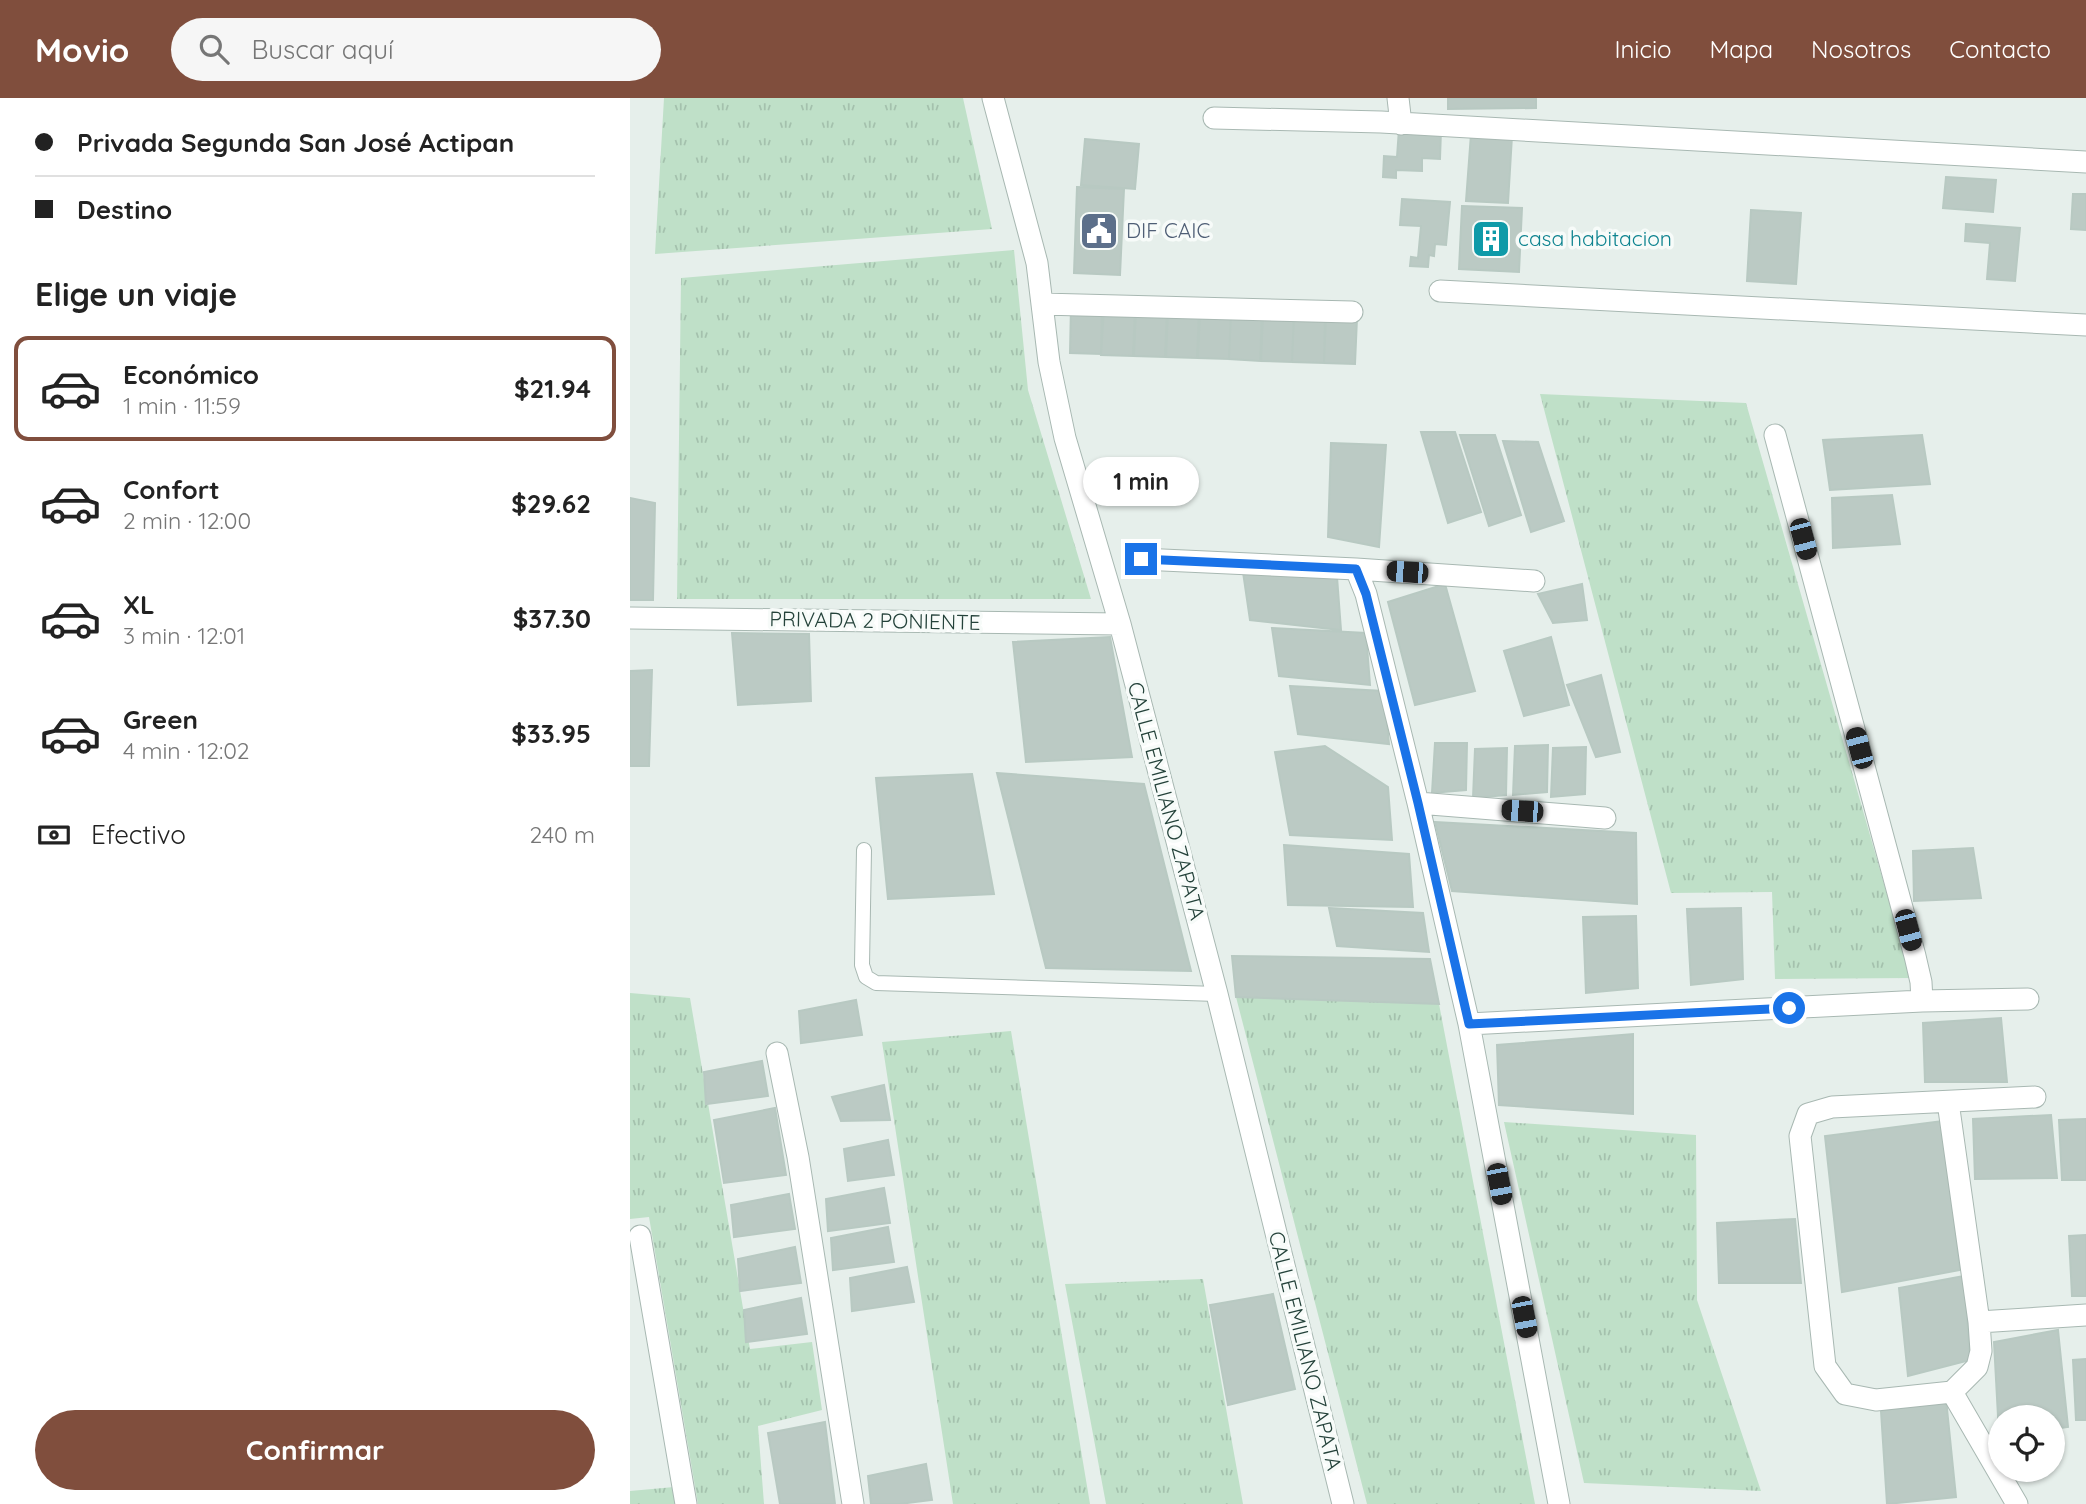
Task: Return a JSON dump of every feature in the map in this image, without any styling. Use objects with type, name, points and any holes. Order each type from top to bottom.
[{"type":"street","name":"CALLE EMILIANO ZAPATA","points":[[993,98],[1037,263],[1049,362],[1065,438],[1120,624],[1217,994],[1343,1504]]},
{"type":"street","points":[[1398,98],[1401,124]]},
{"type":"street","points":[[1214,118],[1344,120],[2086,162]]},
{"type":"street","points":[[1440,291],[2086,325]]},
{"type":"street","points":[[1042,304],[1352,312]]},
{"type":"street","points":[[1775,435],[1922,982],[1922,1001]]},
{"type":"street","points":[[1141,559],[1534,581]]},
{"type":"street","points":[[1356,569],[1366,594],[1418,803],[1469,1024],[1559,1504]]},
{"type":"street","name":"PRIVADA 2 PONIENTE","points":[[630,618],[1120,624]]},
{"type":"street","points":[[1418,803],[1605,818]]},
{"type":"street","points":[[1469,1024],[1922,1001],[2028,999]]},
{"type":"street","points":[[776,1053],[798,1157],[853,1504]]},
{"type":"street","points":[[1948,1101],[1979,1322],[1982,1351],[1977,1367],[1952,1392],[1876,1400],[1845,1394],[1825,1366],[1800,1136],[1808,1114],[1832,1107],[1948,1101],[2035,1097]]},
{"type":"street","points":[[640,1236],[686,1504]]},
{"type":"street","points":[[1979,1322],[2086,1315]]},
{"type":"street","points":[[1952,1392],[2017,1504]]},
{"type":"lane","points":[[864,850],[862,965],[866,977],[876,983],[1217,994]]},
{"type":"green space","points":[[664,98],[963,98],[992,229],[655,254]]},
{"type":"green space","points":[[1014,250],[1028,390],[1091,599],[677,599],[681,278]]},
{"type":"green space","points":[[1540,394],[1746,403],[1911,978],[1775,979],[1772,892],[1671,893]]},
{"type":"green space","points":[[630,993],[690,998],[750,1349],[812,1342],[822,1410],[758,1426],[764,1504],[698,1504],[649,1217],[630,1219]]},
{"type":"green space","points":[[1236,997],[1439,1004],[1535,1504],[1367,1504]]},
{"type":"green space","points":[[1011,1031],[1090,1504],[953,1504],[882,1042]]},
{"type":"green space","points":[[1504,1122],[1696,1135],[1697,1300],[1761,1491],[1584,1483]]},
{"type":"green space","points":[[1203,1279],[1243,1504],[1106,1504],[1065,1284]]},
{"type":"green space","points":[[674,1487],[677,1504],[630,1504],[630,1491]]},
{"type":"building","points":[[1448,98],[1536,98],[1536,108],[1448,109]]},
{"type":"building","points":[[1399,129],[1441,130],[1440,159],[1422,158],[1422,171],[1396,170],[1396,178],[1383,177],[1384,156],[1397,157]]},
{"type":"building","name":"casa habitacion","points":[[1471,134],[1512,136],[1508,203],[1466,201]]},
{"type":"building","points":[[1085,139],[1139,144],[1135,189],[1081,185]]},
{"type":"building","points":[[1946,177],[1996,180],[1993,212],[1943,208]]},
{"type":"building","name":"DIF CAIC","points":[[1077,187],[1124,189],[1120,275],[1074,273]]},
{"type":"building","points":[[2073,194],[2086,194],[2086,230],[2071,229]]},
{"type":"building","points":[[1402,199],[1450,202],[1446,245],[1435,244],[1434,256],[1429,255],[1428,267],[1410,266],[1411,257],[1418,258],[1421,226],[1400,225]]},
{"type":"building","name":"casa habitacion","points":[[1462,206],[1522,208],[1519,272],[1459,269]]},
{"type":"building","points":[[1751,210],[1801,213],[1796,284],[1747,281]]},
{"type":"building","points":[[1966,224],[2020,228],[2015,281],[1987,279],[1990,243],[1965,241]]},
{"type":"building","points":[[1071,306],[1102,308],[1101,354],[1070,353]]},
{"type":"building","points":[[1104,308],[1135,309],[1133,356],[1101,355]]},
{"type":"building","points":[[1136,309],[1167,310],[1165,357],[1134,356]]},
{"type":"building","points":[[1168,310],[1199,311],[1197,358],[1166,357]]},
{"type":"building","points":[[1200,311],[1231,312],[1229,359],[1198,358]]},
{"type":"building","points":[[1231,313],[1262,314],[1260,361],[1229,359]]},
{"type":"building","points":[[1263,314],[1294,315],[1292,362],[1261,361]]},
{"type":"building","points":[[1294,315],[1325,316],[1324,363],[1292,362]]},
{"type":"building","points":[[1326,317],[1357,318],[1355,364],[1324,363]]},
{"type":"building","points":[[1421,432],[1455,432],[1481,512],[1448,523]]},
{"type":"building","points":[[1460,435],[1495,435],[1521,515],[1489,526]]},
{"type":"building","points":[[1922,435],[1930,484],[1830,490],[1823,440]]},
{"type":"building","points":[[1503,441],[1538,442],[1564,521],[1531,532]]},
{"type":"building","points":[[1331,443],[1386,445],[1379,547],[1328,537]]},
{"type":"building","points":[[1892,495],[1900,544],[1833,548],[1832,498]]},
{"type":"building","points":[[630,498],[655,503],[653,600],[630,600]]},
{"type":"building","points":[[1243,572],[1337,577],[1341,630],[1250,620]]},
{"type":"building","points":[[1445,584],[1475,691],[1415,705],[1388,602]]},
{"type":"building","points":[[1582,584],[1587,620],[1553,623],[1538,594]]},
{"type":"building","points":[[1272,628],[1366,633],[1370,685],[1279,676]]},
{"type":"building","points":[[732,633],[809,634],[811,701],[738,705]]},
{"type":"building","points":[[1110,637],[1132,757],[1026,762],[1013,642]]},
{"type":"building","points":[[1551,637],[1569,705],[1524,716],[1504,651]]},
{"type":"building","points":[[652,670],[649,766],[630,766],[630,671]]},
{"type":"building","points":[[1601,675],[1620,752],[1596,757],[1567,685]]},
{"type":"building","points":[[1290,686],[1384,691],[1389,744],[1298,734]]},
{"type":"building","points":[[1435,743],[1467,743],[1466,790],[1432,793]]},
{"type":"building","points":[[1548,745],[1547,792],[1513,795],[1515,746]]},
{"type":"building","points":[[1325,746],[1388,787],[1392,840],[1290,835],[1275,752]]},
{"type":"building","points":[[1586,747],[1585,794],[1551,797],[1553,748]]},
{"type":"building","points":[[1507,748],[1506,795],[1473,798],[1475,749]]},
{"type":"building","points":[[997,773],[1144,784],[1191,971],[1046,968]]},
{"type":"building","points":[[972,774],[994,894],[888,899],[876,778]]},
{"type":"building","points":[[1435,822],[1636,833],[1637,904],[1452,891]]},
{"type":"building","points":[[1284,845],[1409,854],[1413,907],[1288,905]]},
{"type":"building","points":[[1973,848],[1981,898],[1914,901],[1913,851]]},
{"type":"building","points":[[1329,908],[1423,913],[1429,952],[1337,946]]},
{"type":"building","points":[[1741,908],[1743,979],[1691,985],[1687,909]]},
{"type":"building","points":[[1636,916],[1638,988],[1586,993],[1583,917]]},
{"type":"building","points":[[1232,956],[1430,959],[1439,1004],[1236,997]]},
{"type":"building","points":[[856,1000],[862,1035],[801,1043],[799,1011]]},
{"type":"building","points":[[2001,1018],[2007,1082],[1925,1082],[1923,1023]]},
{"type":"building","points":[[1633,1034],[1633,1114],[1499,1105],[1497,1045]]},
{"type":"building","points":[[762,1061],[768,1096],[706,1104],[704,1072]]},
{"type":"building","points":[[884,1085],[890,1120],[841,1121],[832,1097]]},
{"type":"building","points":[[775,1108],[786,1175],[724,1183],[714,1120]]},
{"type":"building","points":[[2051,1115],[2057,1178],[1975,1179],[1973,1119]]},
{"type":"building","points":[[2086,1119],[2086,1180],[2062,1180],[2059,1120]]},
{"type":"building","points":[[1942,1121],[1960,1270],[1842,1292],[1825,1136]]},
{"type":"building","points":[[888,1140],[894,1175],[848,1181],[844,1149]]},
{"type":"building","points":[[884,1188],[890,1223],[828,1231],[826,1199]]},
{"type":"building","points":[[789,1194],[795,1229],[734,1237],[731,1205]]},
{"type":"building","points":[[1795,1219],[1801,1283],[1719,1283],[1717,1223]]},
{"type":"building","points":[[888,1227],[894,1262],[833,1270],[831,1238]]},
{"type":"building","points":[[2086,1235],[2086,1296],[2072,1296],[2069,1236]]},
{"type":"building","points":[[795,1247],[801,1283],[740,1291],[738,1259]]},
{"type":"building","points":[[907,1267],[914,1302],[852,1311],[850,1278]]},
{"type":"building","points":[[1964,1276],[1970,1360],[1908,1376],[1899,1288]]},
{"type":"building","points":[[1273,1294],[1295,1389],[1228,1405],[1210,1305]]},
{"type":"building","points":[[801,1298],[807,1334],[746,1342],[744,1310]]},
{"type":"building","points":[[2058,1330],[2068,1427],[2065,1427],[2065,1405],[1997,1405],[1994,1342]]},
{"type":"building","points":[[2086,1359],[2086,1420],[2076,1420],[2073,1360]]},
{"type":"building","points":[[1946,1399],[1956,1497],[1887,1504],[1881,1411]]},
{"type":"building","points":[[825,1422],[835,1504],[780,1504],[768,1433]]},
{"type":"building","points":[[926,1464],[932,1500],[871,1504],[868,1476]]},
{"type":"place","name":"DIF CAIC","points":[[1099,231]]},
{"type":"place","name":"casa habitacion","points":[[1491,239]]},
{"type":"route","points":[[1141,559],[1356,569],[1366,594],[1418,803],[1469,1024],[1789,1008]]}]
